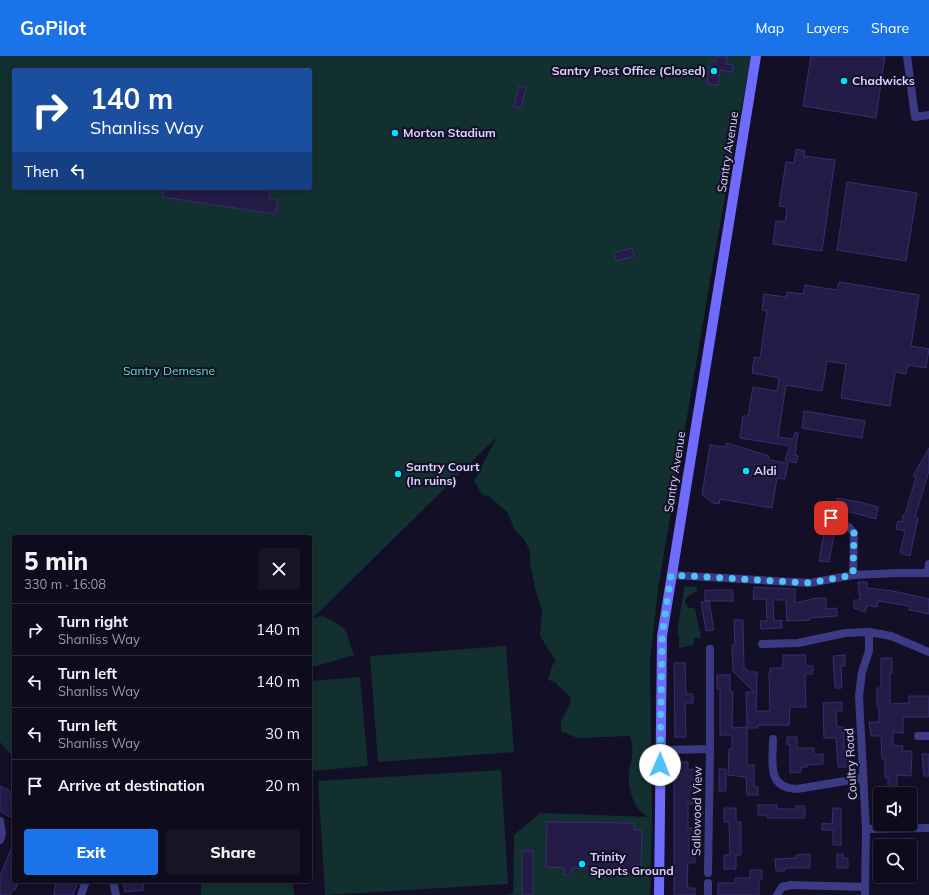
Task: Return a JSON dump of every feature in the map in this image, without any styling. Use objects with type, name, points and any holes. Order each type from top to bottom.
[{"type":"main road","name":"Santry Avenue","points":[[659,895],[662,636],[675,576],[756,56]]},
{"type":"street","points":[[907,56],[915,117],[929,115]]},
{"type":"street","points":[[831,518],[849,527],[854,533],[853,575]]},
{"type":"street","points":[[675,576],[810,583],[853,575],[929,570]]},
{"type":"street","points":[[762,644],[798,643],[845,632],[869,632],[891,636],[929,652]]},
{"type":"street","name":"Coultry Road","points":[[865,891],[866,829],[860,696],[862,672],[869,651],[869,632]]},
{"type":"street","name":"Sallowood View","points":[[708,872],[710,649]]},
{"type":"street","points":[[918,736],[929,736]]},
{"type":"street","points":[[773,739],[772,772],[776,781],[787,789],[797,789],[863,778]]},
{"type":"street","name":"Sallowood View","points":[[661,750],[710,749]]},
{"type":"street","points":[[0,821],[2,834],[0,840]]},
{"type":"street","points":[[866,829],[929,828]]},
{"type":"street","points":[[81,895],[85,883]]},
{"type":"street","points":[[113,883],[116,895]]},
{"type":"street","points":[[708,883],[708,895]]},
{"type":"street","points":[[777,895],[782,887],[791,885],[865,891]]},
{"type":"green space","name":"Santry Demesne","points":[[0,56],[751,56],[713,263],[658,589],[650,661],[652,817],[650,895],[498,895],[513,894],[514,835],[540,813],[649,817],[639,810],[630,792],[629,773],[632,751],[630,736],[577,738],[561,731],[561,721],[569,706],[571,698],[555,682],[548,680],[552,666],[556,661],[540,636],[542,611],[536,592],[530,563],[530,551],[524,539],[515,530],[507,512],[490,497],[482,495],[474,481],[497,437],[313,618],[323,616],[345,629],[354,655],[312,667],[312,535],[12,535],[12,757],[0,742]]},
{"type":"green space","points":[[686,586],[697,587],[697,591],[687,597],[685,602],[688,607],[695,609],[701,637],[693,638],[694,645],[679,648],[679,634],[677,633],[684,588]]},
{"type":"green space","points":[[506,646],[514,752],[378,762],[370,656]]},
{"type":"green space","points":[[360,677],[368,766],[312,771],[312,681]]},
{"type":"green space","points":[[501,770],[508,884],[325,895],[318,781]]},
{"type":"green space","points":[[201,883],[293,883],[294,895],[201,895]]},
{"type":"building","name":"Santry Post Office (Closed)","points":[[717,56],[727,56],[726,64],[733,65],[732,72],[720,70],[718,85],[707,84],[710,62],[716,62]]},
{"type":"building","name":"Chadwicks","points":[[811,56],[885,56],[876,118],[803,106]]},
{"type":"building","points":[[519,86],[526,88],[521,108],[514,106]]},
{"type":"building","points":[[796,149],[805,151],[804,156],[835,160],[822,251],[773,244],[776,221],[785,222],[787,207],[779,206],[786,162],[794,163]]},
{"type":"building","points":[[847,182],[917,193],[906,261],[837,250]]},
{"type":"building","points":[[164,190],[271,190],[269,198],[278,200],[275,214],[162,197]]},
{"type":"building","points":[[632,248],[634,256],[616,261],[614,253]]},
{"type":"building","points":[[839,282],[919,295],[911,346],[929,349],[926,368],[908,365],[906,374],[895,372],[890,406],[841,398],[846,364],[827,361],[822,391],[786,385],[778,437],[793,439],[795,432],[798,433],[795,455],[798,456],[796,463],[785,460],[790,446],[740,438],[743,416],[748,416],[753,387],[777,391],[779,378],[752,373],[754,357],[760,358],[767,311],[762,310],[764,294],[786,297],[787,292],[803,294],[805,285],[837,290]]},
{"type":"building","points":[[804,411],[865,421],[862,438],[802,428]]},
{"type":"building","name":"Aldi","points":[[727,443],[769,456],[769,460],[788,463],[785,479],[777,478],[772,508],[720,499],[719,504],[713,503],[702,495],[710,445],[726,447]]},
{"type":"building","points":[[929,448],[929,471],[915,517],[918,518],[910,556],[900,553],[905,531],[896,529],[898,521],[902,522],[903,515],[905,515],[916,477],[913,476]]},
{"type":"building","points":[[837,498],[878,507],[876,519],[835,509]]},
{"type":"building","points":[[820,504],[834,508],[833,513],[824,514],[822,531],[815,530]]},
{"type":"building","points":[[824,533],[834,535],[829,562],[819,561]]},
{"type":"building","points":[[858,582],[867,582],[867,588],[893,591],[929,599],[929,614],[909,610],[910,606],[878,601],[877,607],[867,605],[865,612],[854,608],[854,600],[860,600]]},
{"type":"building","points":[[754,587],[795,589],[795,603],[817,598],[826,598],[826,609],[837,608],[837,616],[810,618],[810,620],[787,621],[786,600],[773,600],[774,621],[782,620],[782,628],[761,629],[760,621],[767,621],[766,599],[753,599]]},
{"type":"building","points":[[705,590],[733,590],[733,601],[705,601]]},
{"type":"building","points":[[709,601],[714,630],[706,631],[701,602]]},
{"type":"building","points":[[734,620],[743,620],[744,668],[749,672],[757,672],[756,711],[770,711],[769,672],[770,668],[783,668],[783,655],[805,655],[806,666],[813,666],[813,674],[805,674],[806,707],[790,707],[789,725],[758,725],[758,728],[747,728],[747,765],[754,765],[754,787],[758,787],[758,795],[747,795],[746,777],[728,775],[729,749],[732,749],[732,735],[720,735],[720,689],[717,689],[717,675],[730,675],[730,692],[733,692],[732,728],[747,727],[746,692],[754,692],[733,671],[732,645],[735,645]]},
{"type":"building","points":[[845,655],[845,666],[841,666],[842,688],[835,688],[833,656]]},
{"type":"building","points":[[881,658],[892,658],[892,673],[890,673],[890,704],[909,703],[909,696],[929,696],[929,717],[903,717],[903,733],[893,732],[893,745],[903,746],[902,751],[912,751],[911,776],[897,775],[897,787],[888,787],[888,778],[885,778],[885,759],[882,759],[881,736],[871,736],[869,722],[879,722],[877,688],[881,688]]},
{"type":"building","points":[[674,663],[685,663],[686,694],[693,694],[693,703],[685,703],[686,737],[675,737]]},
{"type":"building","points":[[842,702],[842,711],[836,711],[837,727],[843,727],[845,759],[848,759],[849,767],[838,767],[836,738],[824,738],[823,703]]},
{"type":"building","points":[[787,737],[797,737],[797,748],[814,748],[814,755],[823,754],[823,764],[807,765],[807,767],[801,767],[801,772],[790,773],[790,745],[787,745]]},
{"type":"building","points":[[922,754],[929,754],[929,776],[924,776]]},
{"type":"building","points":[[674,762],[688,762],[688,770],[695,769],[695,804],[688,804],[688,828],[694,828],[694,838],[689,838],[689,853],[695,852],[695,863],[688,863],[687,881],[688,888],[695,888],[695,895],[674,895]]},
{"type":"building","points":[[719,769],[726,769],[726,791],[719,791]]},
{"type":"building","points":[[0,786],[10,791],[9,793],[12,795],[12,814],[10,817],[0,811]]},
{"type":"building","points":[[758,805],[777,805],[777,809],[796,809],[796,806],[805,806],[805,818],[767,818],[767,815],[758,815]]},
{"type":"building","points":[[724,808],[736,808],[736,822],[741,822],[741,855],[736,855],[736,869],[724,869],[724,855],[730,855],[729,822],[724,822]]},
{"type":"building","points":[[833,808],[841,808],[841,845],[833,845],[833,830],[822,830],[822,823],[832,824]]},
{"type":"building","points":[[547,822],[634,823],[634,830],[642,830],[641,865],[632,865],[632,869],[572,868],[571,875],[564,875],[564,868],[546,867]]},
{"type":"building","points":[[12,847],[12,883],[18,883],[15,890],[14,889],[10,895],[0,895],[0,876]]},
{"type":"building","points":[[522,851],[533,851],[533,895],[522,895]]},
{"type":"building","points":[[810,854],[810,868],[785,868],[785,871],[776,871],[775,859],[796,858],[796,855]]},
{"type":"building","points":[[837,854],[843,854],[843,858],[848,858],[848,868],[837,868]]},
{"type":"building","points":[[750,870],[762,870],[762,879],[759,879],[759,895],[718,895],[718,883],[735,883],[735,878],[750,878]]},
{"type":"building","points":[[56,883],[77,883],[73,895],[54,895]]},
{"type":"building","points":[[123,883],[142,883],[144,890],[125,892]]},
{"type":"place","name":"Santry Post Office (Closed)","points":[[714,71]]},
{"type":"place","name":"Chadwicks","points":[[844,81]]},
{"type":"place","name":"Morton Stadium","points":[[395,133]]},
{"type":"place","name":"Aldi","points":[[746,471]]},
{"type":"place","name":"Santry Court (In ruins)","points":[[398,474]]},
{"type":"place","name":"Trinity Sports Ground","points":[[582,864]]},
{"type":"route","points":[[660,765],[660,666],[662,636],[671,575],[810,583],[853,575],[854,533],[849,527],[831,518]]}]
